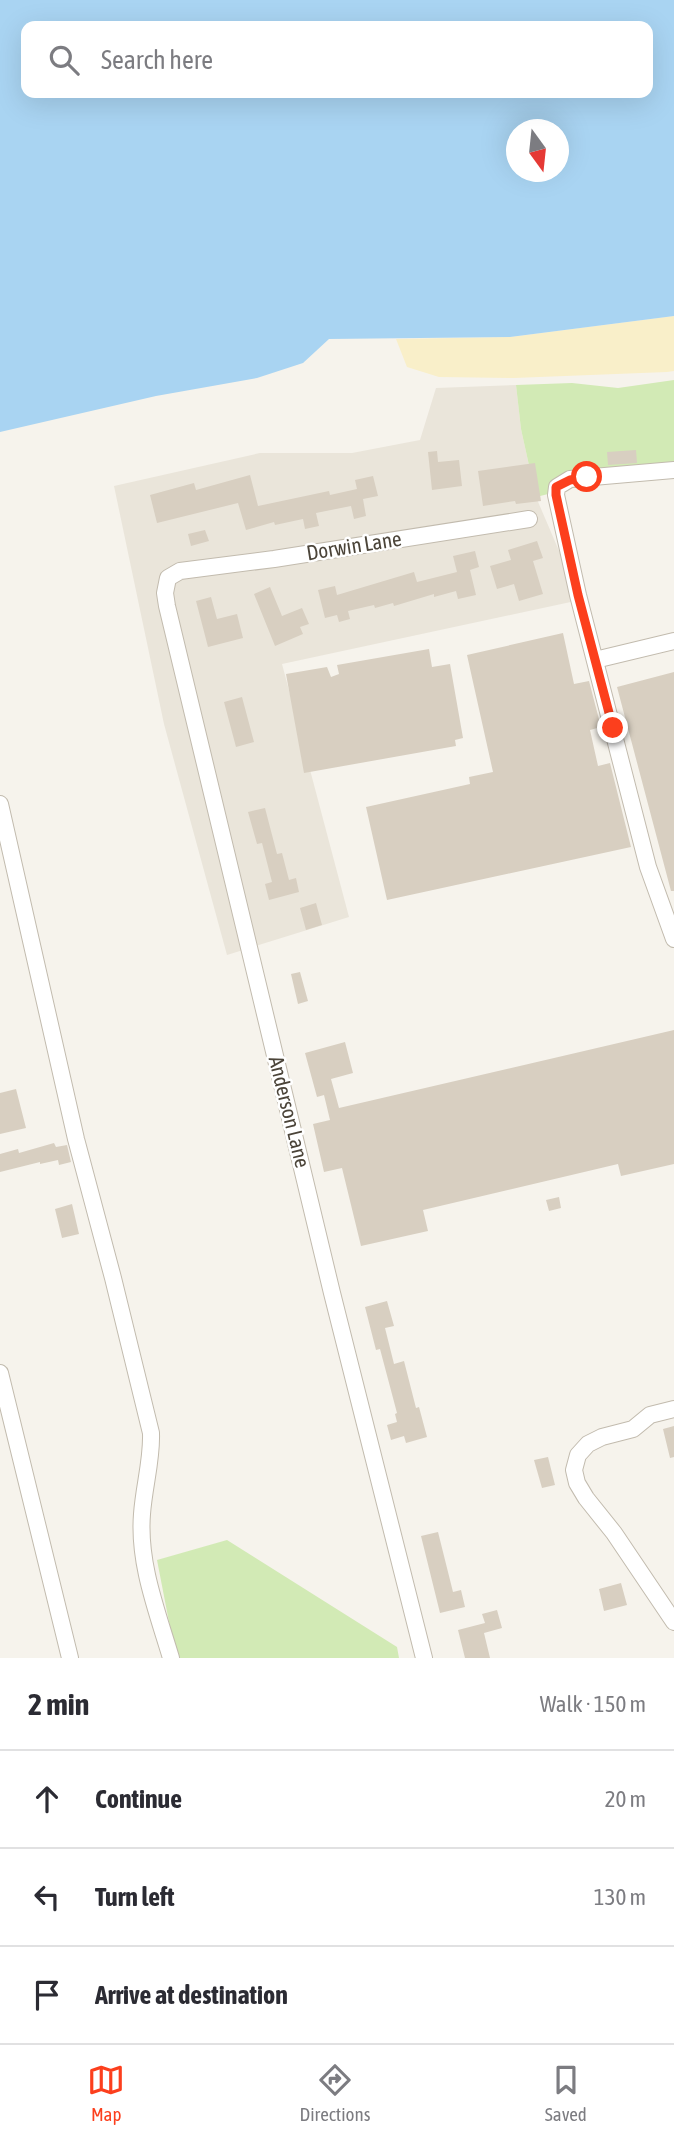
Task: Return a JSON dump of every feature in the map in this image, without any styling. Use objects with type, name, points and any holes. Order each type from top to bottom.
[{"type":"street","points":[[674,470],[578,478],[556,487],[559,514],[648,867],[674,939]]},
{"type":"street","name":"Dorwin Lane","points":[[180,571],[529,519]]},
{"type":"street","name":"Anderson Lane","points":[[180,571],[168,578],[167,606],[329,1279],[424,1658]]},
{"type":"street","points":[[595,660],[674,640]]},
{"type":"street","points":[[0,804],[76,1139],[151,1433],[152,1452],[142,1515],[144,1565],[171,1658]]},
{"type":"street","points":[[0,1373],[70,1658]]},
{"type":"street","points":[[674,1409],[645,1417],[629,1431],[602,1437],[588,1444],[578,1454],[574,1470],[577,1483],[586,1497],[614,1533],[674,1622]]},
{"type":"shaded area","points":[[516,385],[521,429],[536,497],[580,600],[282,664],[349,917],[227,955],[164,724],[114,486],[260,453],[352,453],[420,440],[436,388]]},
{"type":"green space","points":[[674,380],[674,463],[536,497],[521,429],[516,385],[572,383],[618,388]]},
{"type":"green space","points":[[227,1540],[397,1647],[399,1658],[176,1658],[157,1560]]},
{"type":"sand","points":[[674,316],[674,371],[667,372],[514,378],[439,377],[407,367],[396,339],[510,337]]},
{"type":"water","points":[[0,0],[674,0],[674,316],[510,337],[329,339],[303,363],[257,378],[156,396],[0,432]]},
{"type":"building","points":[[636,450],[637,463],[608,465],[607,452]]},
{"type":"building","points":[[437,451],[438,462],[459,460],[462,486],[432,490],[428,452]]},
{"type":"building","points":[[535,463],[541,501],[516,504],[515,501],[483,506],[478,471]]},
{"type":"building","points":[[250,475],[258,506],[329,491],[330,495],[357,489],[355,480],[373,476],[378,496],[363,499],[366,516],[354,519],[351,506],[316,513],[319,526],[305,529],[303,519],[275,525],[274,522],[246,530],[238,503],[157,523],[150,495],[194,483],[196,490]]},
{"type":"building","points":[[205,530],[209,541],[191,546],[188,534]]},
{"type":"building","points":[[537,541],[543,558],[533,561],[543,594],[519,601],[514,584],[497,589],[490,566],[511,560],[508,550]]},
{"type":"building","points":[[475,551],[479,567],[470,570],[476,595],[458,599],[456,591],[434,597],[434,594],[394,606],[393,603],[375,608],[374,605],[348,611],[350,619],[339,622],[337,615],[325,618],[318,590],[335,586],[337,595],[414,572],[417,582],[457,572],[453,556]]},
{"type":"building","points":[[270,587],[282,616],[302,608],[309,624],[300,627],[303,634],[275,646],[254,594]]},
{"type":"building","points":[[211,597],[217,619],[237,614],[243,638],[208,647],[196,601]]},
{"type":"building","points":[[563,633],[574,684],[589,681],[601,727],[590,730],[598,766],[610,763],[631,847],[387,900],[366,807],[470,784],[469,777],[493,772],[467,655]]},
{"type":"building","points":[[429,649],[432,667],[450,664],[463,738],[455,740],[456,746],[304,773],[286,674],[327,667],[331,677],[339,674],[337,665]]},
{"type":"building","points":[[674,672],[674,891],[671,891],[617,687]]},
{"type":"building","points":[[242,697],[254,742],[236,747],[224,702]]},
{"type":"building","points":[[265,808],[277,854],[282,853],[289,880],[296,878],[299,892],[269,900],[265,884],[272,882],[262,843],[257,844],[248,812]]},
{"type":"building","points":[[316,903],[322,925],[306,930],[300,908]]},
{"type":"building","points":[[300,972],[308,1001],[298,1004],[291,974]]},
{"type":"building","points":[[674,1030],[674,1164],[621,1176],[618,1164],[423,1210],[428,1231],[361,1246],[342,1168],[324,1172],[313,1124],[330,1120],[324,1095],[317,1097],[305,1053],[345,1042],[353,1073],[331,1079],[339,1108]]},
{"type":"building","points":[[16,1089],[26,1128],[0,1134],[0,1093]]},
{"type":"building","points":[[54,1143],[56,1147],[67,1145],[71,1162],[59,1165],[58,1160],[40,1162],[0,1172],[0,1154],[18,1149],[19,1153]]},
{"type":"building","points":[[559,1197],[561,1208],[549,1211],[546,1200]]},
{"type":"building","points":[[72,1204],[79,1234],[62,1238],[55,1209]]},
{"type":"building","points":[[387,1301],[394,1326],[385,1328],[394,1364],[404,1361],[416,1408],[419,1407],[427,1437],[406,1443],[404,1436],[391,1440],[387,1425],[397,1422],[397,1413],[380,1349],[376,1350],[365,1307]]},
{"type":"building","points":[[674,1426],[674,1457],[670,1458],[663,1429]]},
{"type":"building","points":[[548,1457],[555,1485],[542,1488],[534,1460]]},
{"type":"building","points":[[438,1532],[453,1592],[461,1590],[465,1607],[440,1613],[421,1536]]},
{"type":"building","points":[[621,1583],[627,1605],[604,1611],[599,1589]]},
{"type":"building","points":[[497,1610],[502,1628],[484,1633],[490,1658],[465,1658],[458,1630],[485,1623],[482,1614]]},
{"type":"route","points":[[587,477],[561,483],[556,487],[556,495],[578,595],[613,728]]}]
